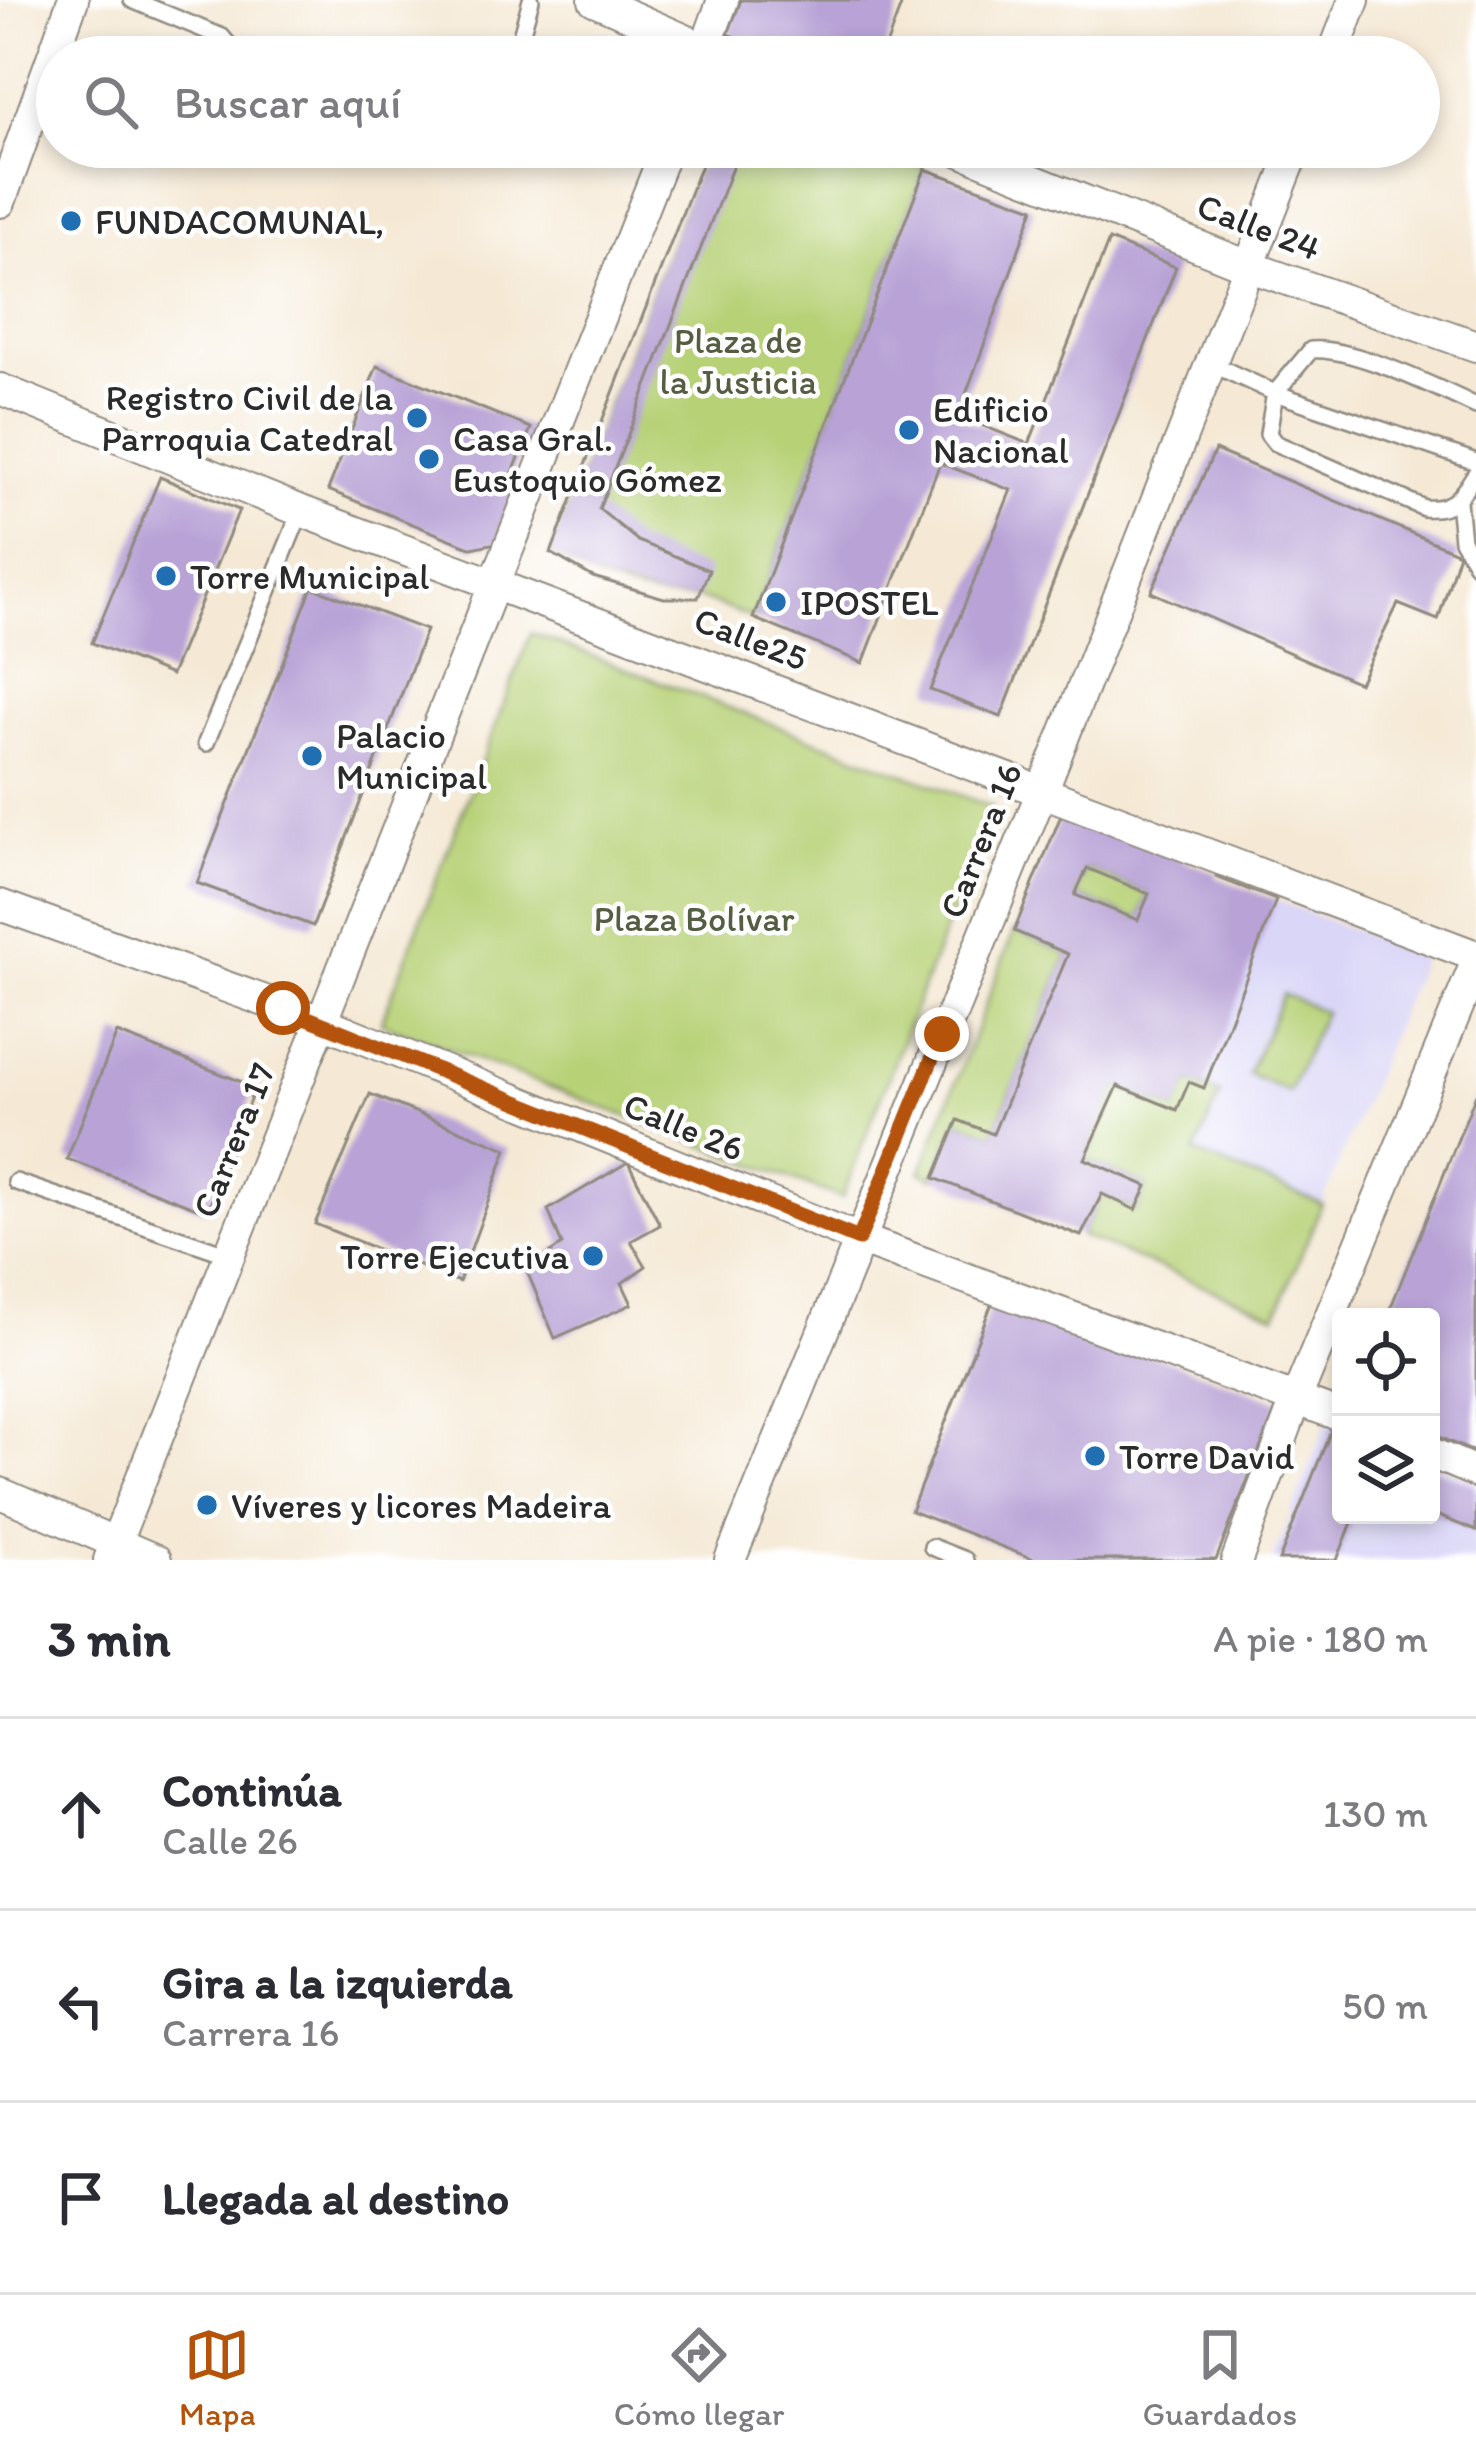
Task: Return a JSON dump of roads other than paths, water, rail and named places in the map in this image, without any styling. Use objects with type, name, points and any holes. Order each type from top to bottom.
[{"type":"street","points":[[59,36],[73,0]]},
{"type":"street","points":[[594,0],[670,36]]},
{"type":"street","points":[[714,36],[723,0]]},
{"type":"street","points":[[1340,36],[1354,0]]},
{"type":"street","points":[[0,202],[36,101]]},
{"type":"street","name":"Carrera 17","points":[[112,1551],[659,168]]},
{"type":"street","name":"Calle 24","points":[[1003,168],[1248,266],[1476,346]]},
{"type":"street","name":"Carrera 16","points":[[730,1560],[1043,789],[1288,168]]},
{"type":"street","name":"Calle25","points":[[0,389],[302,511],[1043,789],[1476,959]]},
{"type":"street","name":"Calle 26","points":[[0,905],[323,1022],[859,1239],[1332,1412]]},
{"type":"street","points":[[1237,1560],[1476,959]]},
{"type":"street","points":[[1440,1457],[1476,1472]]},
{"type":"street","points":[[0,1493],[112,1551],[156,1560]]},
{"type":"lane","points":[[132,0],[220,36]]},
{"type":"lane","points":[[521,36],[531,0]]},
{"type":"lane","points":[[1476,406],[1326,349],[1311,350],[1275,392],[1268,434],[1275,443],[1406,503],[1439,510],[1458,501],[1476,473]]},
{"type":"lane","points":[[1210,363],[1275,392],[1476,462]]},
{"type":"lane","points":[[1458,501],[1462,540],[1476,564]]},
{"type":"lane","points":[[206,743],[302,511]]},
{"type":"lane","points":[[16,1182],[229,1255]]},
{"type":"lane","points":[[932,1547],[965,1560]]},
{"type":"place","name":"FUNDACOMUNAL,","points":[[71,221]]},
{"type":"place","name":"Registro Civil de la Parroquia Catedral","points":[[417,418]]},
{"type":"place","name":"Edificio Nacional","points":[[909,430]]},
{"type":"place","name":"Casa Gral. Eustoquio Gómez","points":[[429,459]]},
{"type":"place","name":"Torre Municipal","points":[[166,576]]},
{"type":"place","name":"IPOSTEL","points":[[776,602]]},
{"type":"place","name":"Palacio Municipal","points":[[312,756]]},
{"type":"place","name":"Torre Ejecutiva","points":[[593,1256]]},
{"type":"place","name":"Torre David","points":[[1095,1456]]},
{"type":"place","name":"Víveres y licores Madeira","points":[[207,1505]]},
{"type":"park label","name":"Plaza de la Justicia","points":[[738,360]]},
{"type":"park label","name":"Plaza Bolívar","points":[[694,918]]}]
